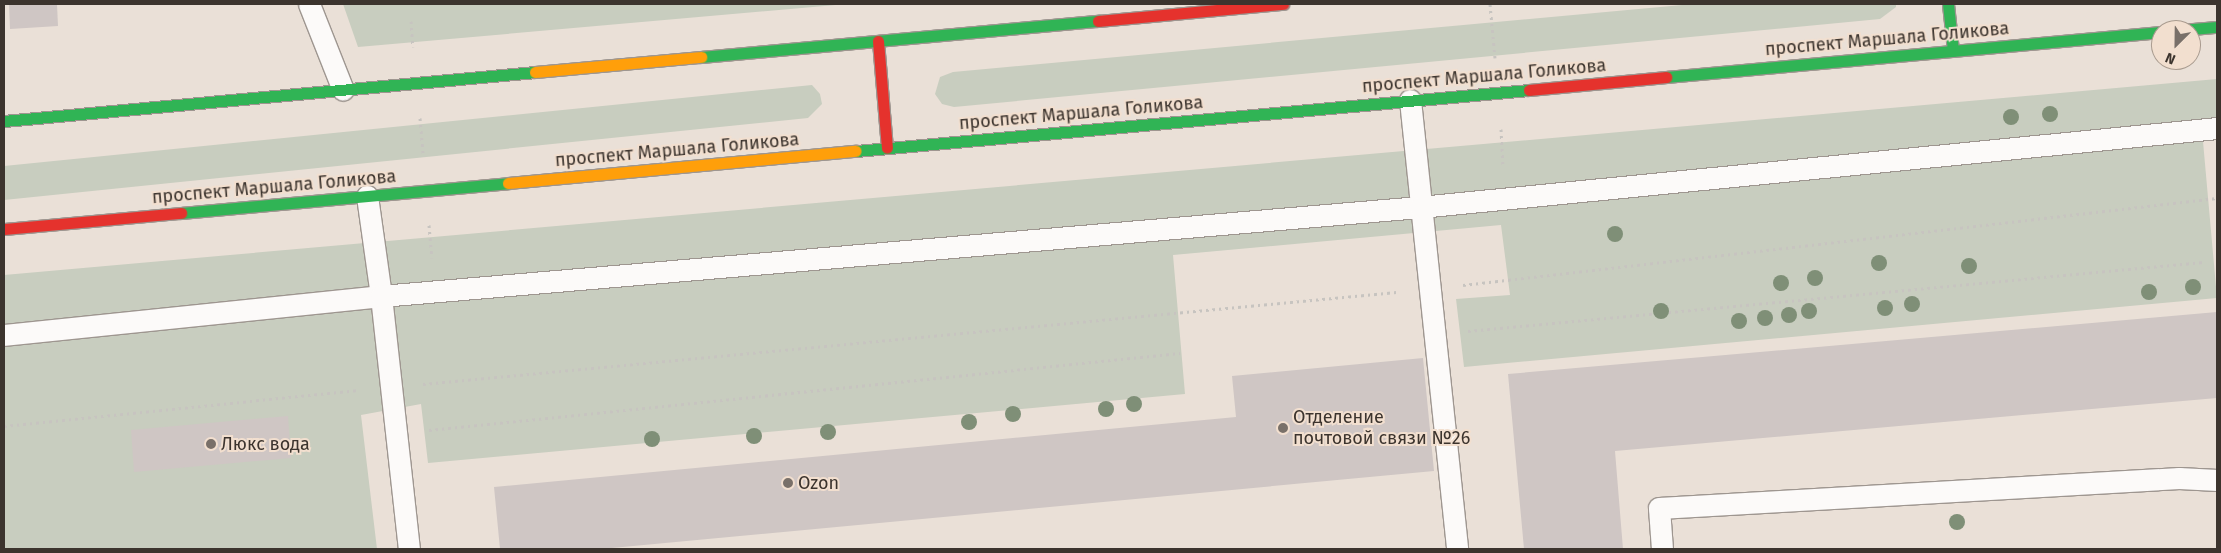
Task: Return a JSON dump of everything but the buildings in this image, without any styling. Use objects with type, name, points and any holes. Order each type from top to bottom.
[{"type":"main road","points":[[4,121],[1282,4]]},
{"type":"main road","points":[[1948,4],[1953,51]]},
{"type":"main road","points":[[2201,28],[2217,27]]},
{"type":"main road","name":"проспект Маршала Голикова","points":[[4,229],[2151,33]]},
{"type":"main road","points":[[878,41],[887,148]]},
{"type":"lane","points":[[309,4],[343,90]]},
{"type":"lane","points":[[1410,100],[1457,549]]},
{"type":"lane","points":[[4,335],[381,296],[1420,207],[2217,128]]},
{"type":"lane","points":[[367,196],[381,296],[409,549]]},
{"type":"lane","points":[[1662,549],[1658,508],[2169,478],[2217,480]]},
{"type":"path","points":[[4,426],[390,387],[1429,289],[2217,198]]},
{"type":"path","points":[[1434,334],[2204,262]]},
{"type":"path","points":[[396,434],[1180,353]]},
{"type":"shaded area","points":[[343,4],[847,4],[358,47]]},
{"type":"shaded area","points":[[1693,4],[1896,4],[1896,7],[1880,19],[954,107],[942,104],[935,94],[940,77],[953,72]]},
{"type":"shaded area","points":[[2217,79],[2217,117],[2201,119],[2217,298],[1464,367],[1456,299],[1510,295],[1501,225],[1173,255],[1185,394],[428,463],[421,404],[361,415],[377,549],[4,549],[4,275]]},
{"type":"shaded area","points":[[812,85],[820,94],[822,104],[808,118],[4,200],[4,166]]},
{"type":"traffic: fast","points":[[1948,4],[1953,51]]},
{"type":"traffic: fast","points":[[701,57],[1098,21]]},
{"type":"traffic: fast","points":[[2201,28],[2217,27]]},
{"type":"traffic: fast","points":[[1666,77],[2151,33]]},
{"type":"traffic: fast","points":[[4,121],[535,72]]},
{"type":"traffic: fast","points":[[856,151],[1529,90]]},
{"type":"traffic: fast","points":[[181,213],[508,183]]},
{"type":"traffic: slow","points":[[535,72],[701,57]]},
{"type":"traffic: slow","points":[[508,183],[856,151]]},
{"type":"traffic: jam","points":[[1098,21],[1283,4]]},
{"type":"traffic: jam","points":[[878,41],[887,148]]},
{"type":"traffic: jam","points":[[1529,90],[1666,77]]},
{"type":"traffic: jam","points":[[4,229],[181,213]]},
{"type":"place","name":"Отделение почтовой связи №26","points":[[1283,428]]},
{"type":"place","name":"Люкс вода","points":[[211,444]]},
{"type":"place","name":"Ozon","points":[[788,483]]}]
